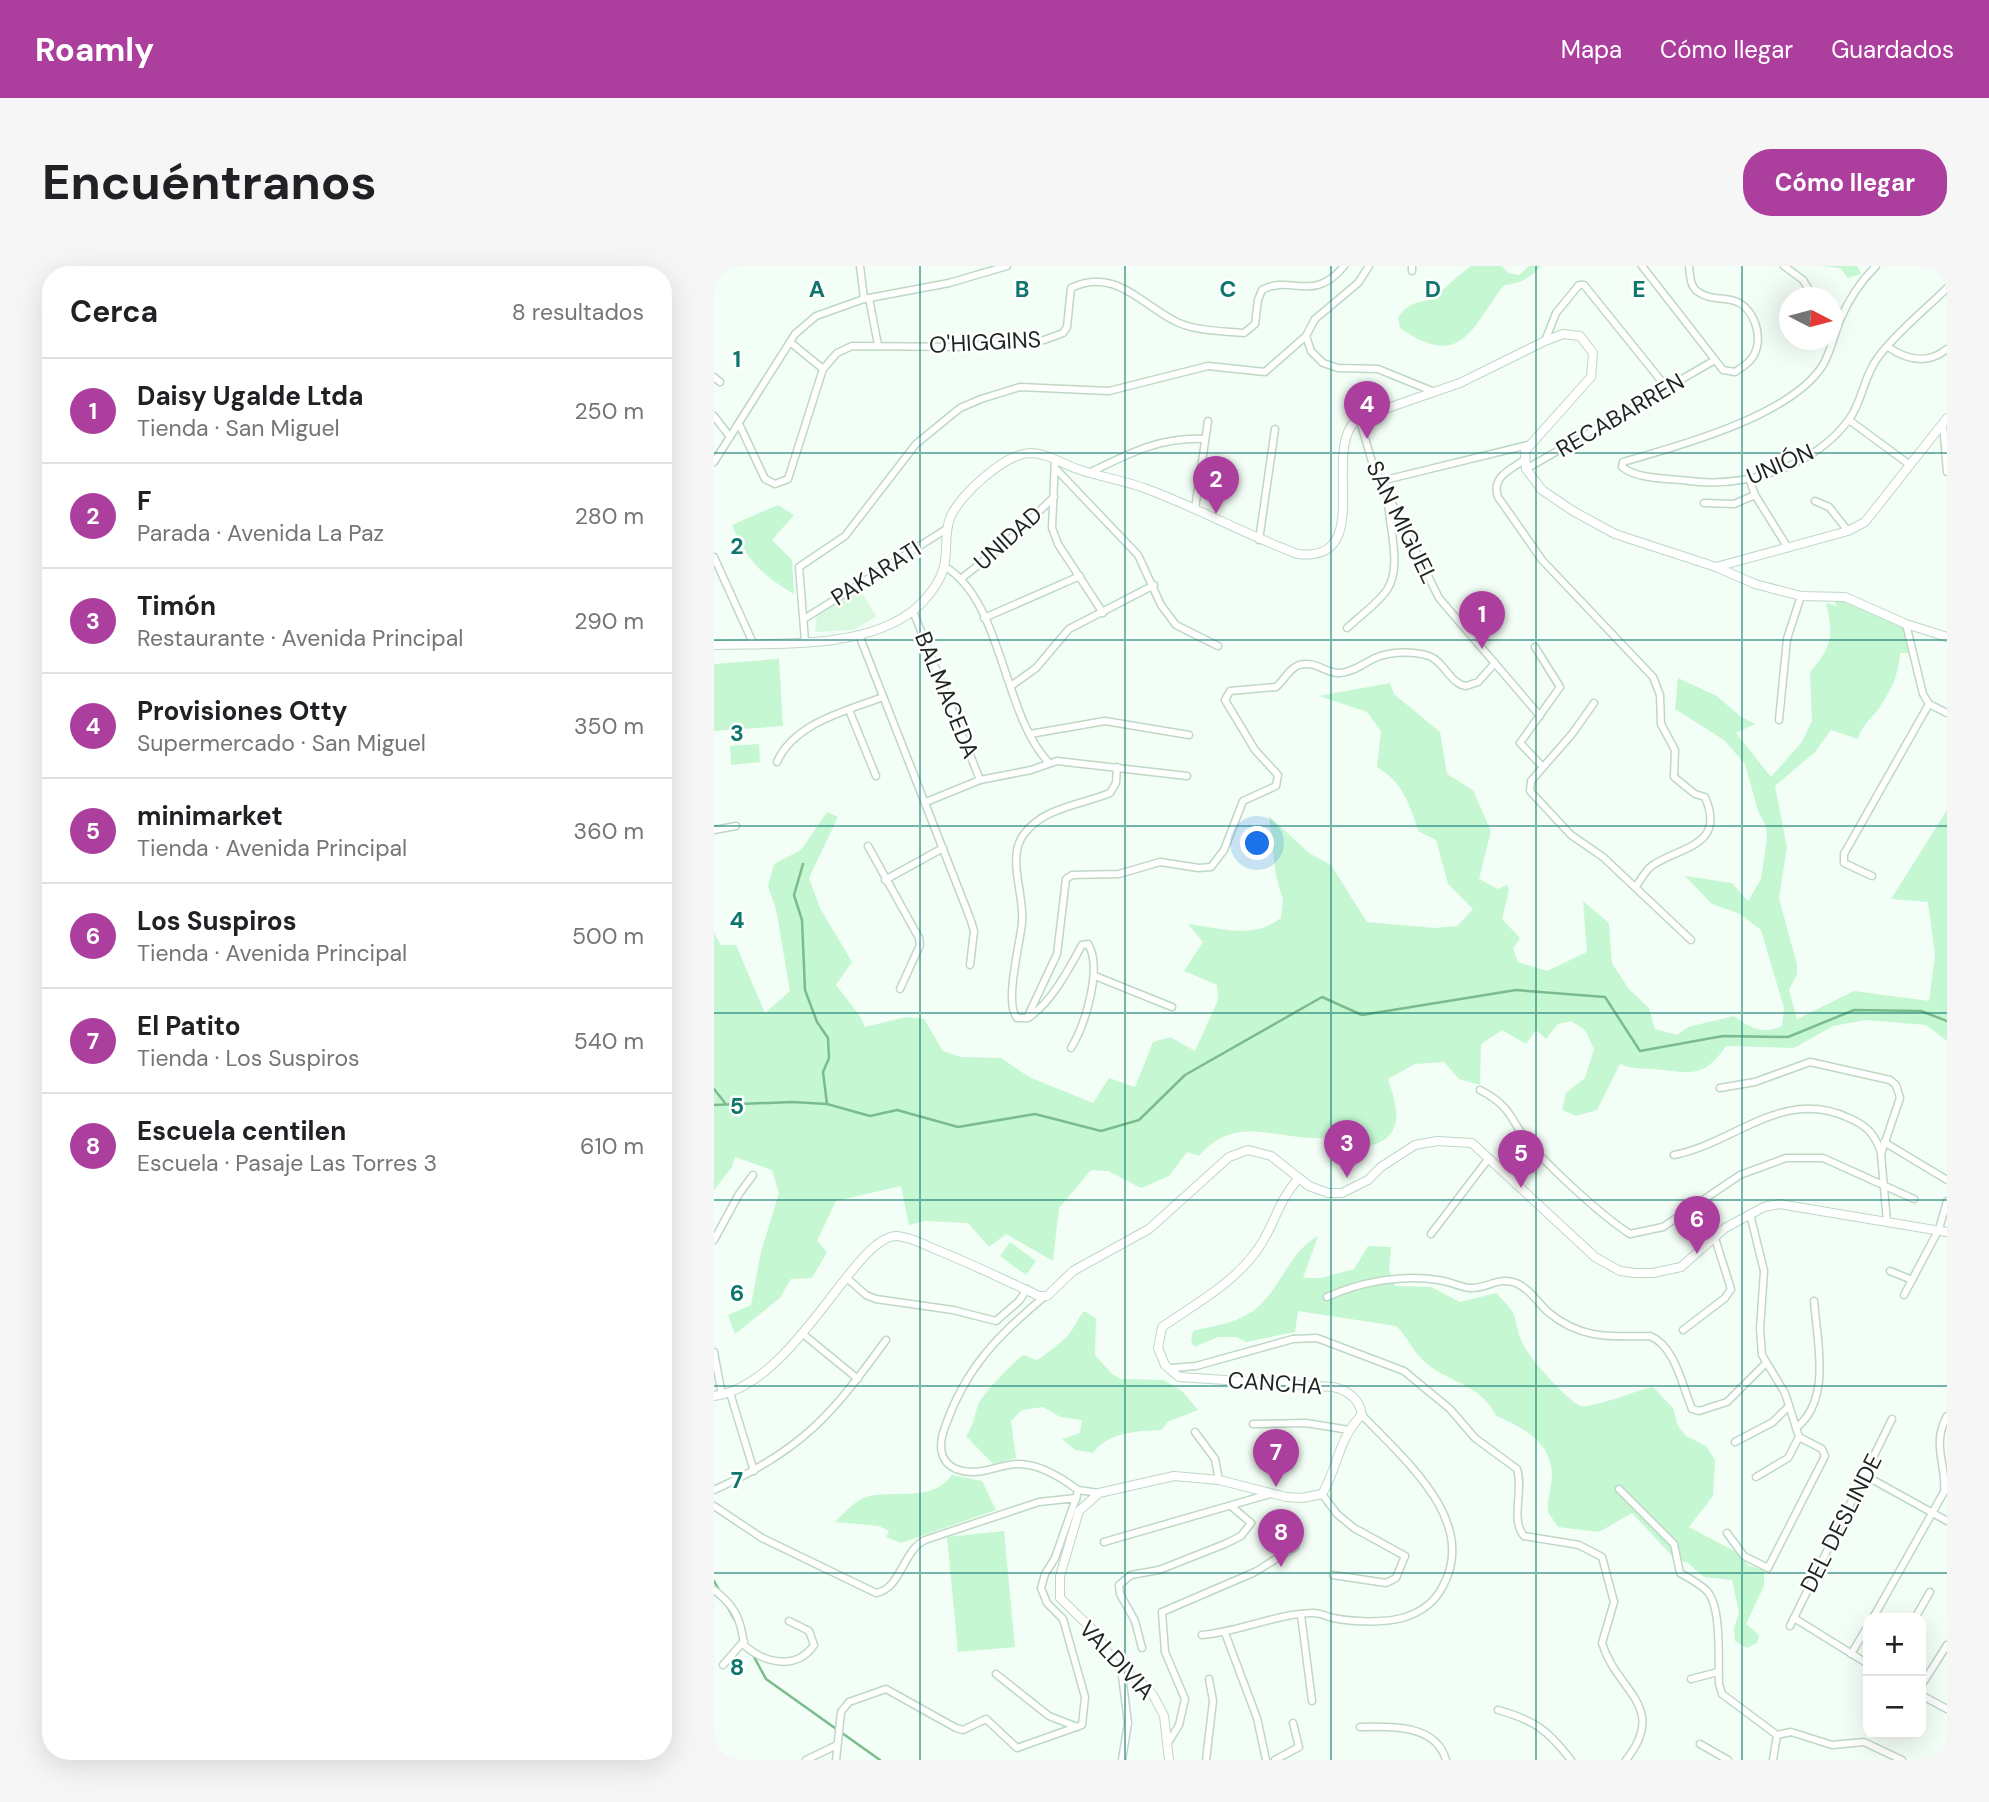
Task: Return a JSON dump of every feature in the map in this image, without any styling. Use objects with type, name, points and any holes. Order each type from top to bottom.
[{"type":"street","points":[[860,266],[878,345]]},
{"type":"street","points":[[714,462],[790,342],[816,316],[866,299],[949,283],[1007,266]]},
{"type":"street","name":"O'HIGGINS","points":[[823,369],[833,356],[847,348],[878,345],[965,347],[1055,337],[1067,327],[1071,288],[1082,282],[1103,280],[1132,288],[1166,316],[1182,324],[1244,333],[1255,324],[1262,290],[1269,286],[1301,288],[1328,281],[1344,266]]},
{"type":"street","points":[[806,641],[798,582],[799,566],[845,536],[900,461],[960,408],[1020,387],[1109,391],[1208,366],[1265,372],[1306,336],[1315,319],[1358,283],[1369,266]]},
{"type":"street","points":[[1642,266],[1723,370],[1731,373],[1752,358],[1758,337],[1755,321],[1745,307],[1736,302],[1699,293],[1693,287],[1689,266]]},
{"type":"street","points":[[1784,266],[1803,280],[1807,287]]},
{"type":"street","points":[[1842,319],[1853,295],[1872,268]]},
{"type":"street","points":[[1545,341],[1563,301],[1579,285],[1584,285],[1667,388]]},
{"type":"street","name":"UNIÓN","points":[[1828,350],[1814,377],[1780,404],[1690,443],[1621,464],[1630,472],[1706,483],[1750,481],[1805,458],[1824,445],[1849,420],[1868,372],[1888,347],[1947,288]]},
{"type":"street","points":[[714,645],[838,640],[859,635],[914,611],[928,596],[944,566],[948,528],[954,511],[964,498],[1006,460],[1031,453],[1055,464],[1124,481],[1195,509],[1259,540],[1298,554],[1313,556],[1325,553],[1335,542],[1341,522],[1346,431],[1359,418],[1474,377],[1563,334],[1580,336],[1590,346],[1594,369],[1585,387],[1528,445],[1381,481]]},
{"type":"street","points":[[1306,336],[1311,351],[1323,363],[1338,368],[1378,369],[1432,391]]},
{"type":"street","points":[[739,424],[765,480],[775,484],[788,479],[823,369],[790,342]]},
{"type":"street","points":[[1888,347],[1903,357],[1914,359],[1928,359],[1947,349]]},
{"type":"street","name":"RECABARREN","points":[[1636,886],[1651,866],[1697,845],[1704,838],[1711,822],[1708,804],[1705,797],[1695,794],[1674,777],[1675,750],[1661,724],[1660,695],[1653,677],[1542,560],[1498,497],[1495,488],[1498,479],[1715,360]]},
{"type":"street","points":[[714,416],[730,437]]},
{"type":"street","name":"SAN MIGUEL","points":[[1359,418],[1366,445],[1381,481],[1439,598],[1540,716]]},
{"type":"street","points":[[1849,420],[1910,466]]},
{"type":"street","points":[[1195,509],[1208,421]]},
{"type":"street","points":[[1716,567],[1848,530],[1873,515],[1945,421]]},
{"type":"street","points":[[1945,421],[1947,472]]},
{"type":"street","points":[[1259,540],[1275,429]]},
{"type":"street","points":[[1089,473],[1150,444],[1186,438],[1205,439]]},
{"type":"street","points":[[1528,445],[1525,464],[1542,490],[1615,534],[1716,567],[1755,584],[1801,596],[1845,597],[1906,624],[1947,637]]},
{"type":"street","points":[[1055,464],[1052,528],[1058,544],[1103,613]]},
{"type":"street","points":[[1055,464],[1138,555],[1161,605],[1176,625],[1218,646]]},
{"type":"street","points":[[1750,481],[1755,495],[1788,548]]},
{"type":"street","points":[[1704,503],[1734,504],[1755,495]]},
{"type":"street","points":[[1347,628],[1382,595],[1392,579],[1394,564],[1388,496]]},
{"type":"street","name":"UNIDAD","points":[[962,578],[1006,543],[1054,497]]},
{"type":"street","points":[[1815,501],[1829,507],[1848,530]]},
{"type":"street","name":"PAKARATI","points":[[804,619],[948,528]]},
{"type":"street","points":[[714,557],[753,643]]},
{"type":"street","points":[[944,566],[962,578],[984,618],[1011,686],[1016,707],[1049,763]]},
{"type":"street","points":[[984,618],[1080,576]]},
{"type":"street","points":[[1011,686],[1036,668],[1069,629],[1154,585]]},
{"type":"street","points":[[1779,720],[1787,639],[1801,596]]},
{"type":"street","name":"BALMACEDA","points":[[914,611],[980,780]]},
{"type":"street","points":[[1906,624],[1923,694],[1929,704],[1947,713]]},
{"type":"street","points":[[859,635],[974,931],[970,965]]},
{"type":"street","points":[[1535,647],[1560,687],[1520,743],[1543,767]]},
{"type":"street","points":[[1027,1018],[1057,954],[1066,879],[1072,875],[1119,874],[1160,862],[1199,868],[1211,867],[1224,849],[1243,801],[1276,786],[1278,775],[1255,750],[1225,700],[1234,690],[1276,687],[1286,675],[1301,665],[1319,664],[1330,672],[1339,673],[1387,654],[1432,657],[1444,666],[1453,680],[1466,687],[1478,682],[1495,663]]},
{"type":"street","points":[[777,762],[790,740],[809,727],[883,697]]},
{"type":"street","points":[[1594,703],[1531,781],[1530,791],[1571,835],[1595,850],[1691,940]]},
{"type":"street","points":[[1872,876],[1844,863],[1844,854],[1929,704]]},
{"type":"street","points":[[849,710],[876,776]]},
{"type":"street","points":[[1030,734],[1105,721],[1189,735]]},
{"type":"street","points":[[926,802],[980,780],[1065,760],[1186,776]]},
{"type":"street","points":[[1071,1048],[1079,1035],[1096,976],[1090,946],[1084,943],[1036,1013],[1027,1018],[1017,1018],[1012,1004],[1022,923],[1018,846],[1028,828],[1045,816],[1110,793],[1116,783],[1117,767]]},
{"type":"street","points":[[714,830],[736,826]]},
{"type":"street","points":[[868,846],[911,922],[920,944],[900,989]]},
{"type":"street","points":[[885,880],[943,848]]},
{"type":"street","points":[[1096,976],[1172,1007]]},
{"type":"street","points":[[1720,1088],[1755,1082],[1810,1062],[1889,1080],[1896,1085],[1900,1098],[1881,1154]]},
{"type":"street","points":[[1480,1090],[1502,1101],[1531,1146],[1630,1234],[1663,1227],[1740,1175],[1786,1158],[1823,1158],[1914,1199]]},
{"type":"street","points":[[1674,1156],[1693,1152],[1728,1134],[1792,1109],[1814,1107],[1831,1110],[1871,1130],[1881,1154],[1888,1222]]},
{"type":"street","points":[[1079,1511],[1077,1494],[1056,1476],[1020,1464],[978,1473],[960,1470],[948,1464],[941,1451],[943,1432],[968,1374],[1005,1329],[1073,1271],[1149,1229],[1239,1151],[1271,1156],[1319,1191],[1342,1193],[1368,1180],[1407,1149],[1437,1141],[1472,1143],[1595,1257],[1620,1271],[1672,1270],[1696,1256],[1714,1236],[1750,1214],[1779,1204],[1792,1204],[1844,1216],[1943,1231]]},
{"type":"street","points":[[1884,1142],[1945,1179]]},
{"type":"street","points":[[1431,1234],[1489,1158]]},
{"type":"street","points":[[714,1240],[753,1175]]},
{"type":"street","points":[[1299,1178],[1279,1203],[1265,1239],[1239,1272],[1162,1327],[1158,1348],[1165,1365],[1172,1368],[1196,1366],[1293,1339],[1317,1338],[1394,1365],[1450,1409],[1475,1438],[1517,1469],[1521,1491],[1518,1525],[1524,1536],[1579,1545],[1602,1557],[1614,1602],[1603,1634],[1604,1648],[1639,1702],[1643,1717],[1640,1737],[1626,1760]]},
{"type":"street","points":[[1904,1295],[1943,1231],[1947,1201]]},
{"type":"street","points":[[1727,1533],[1744,1556],[1768,1568],[1825,1456],[1822,1449],[1799,1437],[1780,1383],[1766,1363],[1760,1329],[1763,1271],[1750,1214]]},
{"type":"street","points":[[722,1395],[761,1377],[803,1334],[873,1247],[898,1236],[1044,1297]]},
{"type":"street","points":[[1683,1330],[1725,1298],[1731,1289],[1714,1236]]},
{"type":"street","points":[[1890,1271],[1912,1280]]},
{"type":"street","points":[[1327,1297],[1373,1282],[1406,1278],[1435,1279],[1468,1288],[1482,1287],[1499,1280],[1513,1282],[1575,1331],[1590,1336],[1650,1336],[1658,1339],[1670,1353],[1692,1409],[1699,1411],[1727,1402],[1766,1363]]},
{"type":"street","points":[[848,1279],[866,1295],[876,1299],[953,1310],[996,1321],[1019,1301],[1027,1289]]},
{"type":"street","points":[[1796,1428],[1811,1413],[1818,1390],[1814,1301]]},
{"type":"street","points":[[803,1334],[858,1379]]},
{"type":"street","points":[[714,1490],[754,1471],[808,1436],[858,1379],[886,1340]]},
{"type":"street","points":[[714,1352],[722,1395],[754,1471]]},
{"type":"street","name":"CANCHA","points":[[1172,1368],[1179,1377],[1186,1379],[1334,1387],[1356,1400],[1362,1415]]},
{"type":"street","points":[[1735,1442],[1773,1422],[1789,1406]]},
{"type":"street","points":[[1202,1635],[1225,1633],[1248,1625],[1313,1612],[1335,1619],[1401,1619],[1430,1603],[1438,1595],[1449,1573],[1452,1551],[1440,1503],[1362,1415],[1349,1430],[1322,1494]]},
{"type":"street","points":[[1876,1613],[1935,1513],[1946,1486],[1939,1436],[1947,1416]]},
{"type":"street","name":"DEL DESLINDE","points":[[1790,1626],[1892,1419]]},
{"type":"street","points":[[1253,1424],[1306,1423],[1349,1430]]},
{"type":"street","points":[[1195,1432],[1215,1459],[1219,1480]]},
{"type":"street","points":[[1756,1477],[1788,1458],[1799,1437]]},
{"type":"street","points":[[714,1506],[762,1538],[876,1593],[884,1590],[916,1544],[1040,1502],[1077,1494],[1099,1493],[1174,1475],[1219,1480],[1302,1498],[1322,1494]]},
{"type":"street","points":[[1866,1476],[1947,1521]]},
{"type":"street","points":[[1619,1489],[1674,1544],[1680,1573],[1706,1590],[1712,1598],[1716,1611],[1718,1672],[1722,1694],[1777,1735],[1791,1732],[1832,1745],[1864,1742],[1902,1760]]},
{"type":"street","points":[[1079,1511],[1099,1493]]},
{"type":"street","points":[[1104,1542],[1271,1493]]},
{"type":"street","points":[[1077,1494],[1055,1558],[1045,1574],[1041,1588],[1047,1603],[1063,1619],[1085,1697],[1079,1726]]},
{"type":"street","points":[[1322,1494],[1337,1514],[1354,1528],[1405,1553],[1396,1578],[1386,1583],[1333,1575]]},
{"type":"street","points":[[1142,1648],[1135,1621],[1120,1594],[1119,1585],[1131,1575],[1159,1570],[1241,1536],[1251,1523],[1231,1506]]},
{"type":"street","name":"VALDIVIA","points":[[1079,1511],[1060,1576],[1060,1598],[1096,1633],[1121,1668],[1153,1695],[1164,1716],[1169,1760]]},
{"type":"street","points":[[1168,1743],[1179,1725],[1185,1705],[1163,1644],[1162,1612],[1255,1572],[1295,1547]]},
{"type":"street","points":[[714,1590],[735,1609],[744,1641],[757,1656],[778,1663],[803,1657],[814,1645],[809,1631],[789,1621]]},
{"type":"street","points":[[1918,1613],[1930,1592]]},
{"type":"street","points":[[1300,1615],[1312,1701]]},
{"type":"street","points":[[1794,1618],[1863,1661]]},
{"type":"street","points":[[1225,1633],[1257,1718],[1266,1760]]},
{"type":"street","points":[[1852,1654],[1863,1635]]},
{"type":"street","points":[[723,1665],[744,1641]]},
{"type":"street","points":[[1926,1678],[1947,1645]]},
{"type":"street","points":[[1121,1668],[1128,1723],[1122,1760]]},
{"type":"street","points":[[1691,1679],[1718,1672]]},
{"type":"street","points":[[996,1675],[1049,1716],[1079,1726]]},
{"type":"street","points":[[1206,1760],[1213,1701],[1209,1679]]},
{"type":"street","points":[[835,1760],[842,1712],[849,1702],[886,1689],[962,1730],[986,1719],[1017,1748],[1079,1726]]},
{"type":"street","points":[[1926,1698],[1947,1709]]},
{"type":"street","points":[[1498,1710],[1529,1719],[1554,1737],[1571,1760]]},
{"type":"street","points":[[1275,1760],[1299,1747],[1293,1723]]},
{"type":"street","points":[[1360,1727],[1406,1726],[1440,1746],[1446,1760]]},
{"type":"street","points":[[1773,1760],[1777,1735]]},
{"type":"street","points":[[1700,1744],[1728,1760]]},
{"type":"street","points":[[806,1760],[837,1745]]},
{"type":"shaded area","points":[[1471,266],[1502,266],[1508,273],[1519,275],[1529,266],[1541,266],[1524,280],[1504,285],[1473,329],[1463,339],[1451,345],[1438,345],[1421,340],[1400,328],[1398,317],[1403,311],[1436,295]]},
{"type":"shaded area","points":[[1822,266],[1857,266],[1861,274],[1848,278],[1840,268]]},
{"type":"shaded area","points":[[778,505],[794,515],[772,540],[792,560],[794,594],[756,566],[732,525]]},
{"type":"shaded area","points":[[859,588],[876,616],[854,630],[815,632],[817,615]]},
{"type":"shaded area","points":[[1833,599],[1857,603],[1905,627],[1912,653],[1900,653],[1898,669],[1890,691],[1858,739],[1831,730],[1815,752],[1775,786],[1787,847],[1779,898],[1797,965],[1797,974],[1789,990],[1797,1019],[1854,991],[1929,1001],[1935,955],[1928,902],[1891,899],[1947,810],[1947,1041],[1926,1025],[1866,1020],[1833,1026],[1794,1048],[1726,1046],[1710,1064],[1694,1071],[1636,1068],[1620,1064],[1597,1110],[1576,1116],[1562,1110],[1566,1093],[1585,1078],[1594,1049],[1585,1030],[1571,1021],[1558,1024],[1546,1039],[1536,1030],[1526,1044],[1502,1030],[1481,1044],[1480,1085],[1459,1079],[1444,1062],[1415,1064],[1388,1079],[1396,1107],[1395,1125],[1385,1139],[1366,1148],[1350,1148],[1344,1135],[1317,1138],[1240,1132],[1212,1143],[1199,1156],[1187,1152],[1169,1176],[1141,1188],[1108,1171],[1091,1170],[1059,1208],[1053,1261],[1006,1234],[989,1247],[968,1223],[926,1221],[909,1225],[901,1186],[836,1201],[817,1241],[827,1252],[812,1278],[791,1279],[780,1298],[735,1334],[728,1315],[751,1305],[761,1252],[779,1193],[772,1170],[735,1157],[732,1167],[714,1190],[714,933],[721,945],[736,945],[765,1013],[790,991],[776,909],[768,886],[774,864],[801,850],[827,812],[838,817],[809,878],[820,908],[852,962],[836,985],[860,1016],[865,1027],[906,1017],[924,1019],[943,1051],[961,1057],[1001,1058],[1029,1077],[1093,1103],[1109,1078],[1135,1087],[1153,1042],[1170,1037],[1195,1051],[1218,1000],[1217,985],[1184,971],[1203,942],[1188,924],[1248,931],[1270,925],[1281,918],[1283,900],[1276,876],[1269,816],[1309,853],[1331,865],[1367,922],[1435,928],[1457,926],[1473,909],[1448,884],[1436,840],[1418,831],[1404,794],[1386,773],[1377,767],[1381,731],[1367,712],[1319,696],[1390,683],[1394,694],[1440,732],[1447,774],[1473,790],[1491,831],[1479,879],[1498,889],[1507,885],[1509,890],[1502,919],[1520,938],[1513,949],[1518,962],[1547,971],[1587,952],[1583,901],[1609,923],[1612,963],[1628,988],[1649,1008],[1655,1029],[1677,1035],[1688,1027],[1734,1016],[1756,1029],[1775,1029],[1782,1026],[1784,1008],[1761,930],[1740,914],[1712,904],[1685,876],[1732,883],[1748,901],[1761,879],[1767,838],[1766,826],[1758,811],[1745,764],[1724,740],[1675,709],[1678,678],[1717,696],[1740,716],[1755,724],[1736,733],[1771,777],[1802,742],[1812,721],[1810,672],[1827,648],[1830,624],[1826,603],[1837,606]]},
{"type":"shaded area","points":[[779,659],[783,726],[714,731],[714,664]]},
{"type":"shaded area","points":[[759,744],[760,762],[731,765],[730,746]]},
{"type":"shaded area","points":[[1318,1236],[1303,1278],[1321,1278],[1354,1269],[1368,1246],[1391,1247],[1389,1270],[1395,1286],[1431,1287],[1460,1302],[1496,1293],[1512,1311],[1521,1340],[1530,1356],[1556,1386],[1580,1406],[1653,1387],[1673,1408],[1678,1426],[1686,1436],[1706,1446],[1715,1460],[1713,1496],[1689,1527],[1738,1553],[1749,1566],[1764,1569],[1764,1586],[1746,1624],[1759,1635],[1757,1643],[1747,1648],[1735,1641],[1734,1628],[1739,1612],[1732,1580],[1704,1577],[1688,1563],[1674,1558],[1632,1513],[1599,1532],[1558,1527],[1548,1512],[1552,1473],[1546,1452],[1540,1444],[1525,1430],[1496,1416],[1481,1396],[1428,1365],[1396,1326],[1298,1311],[1295,1332],[1246,1342],[1236,1337],[1218,1337],[1195,1347],[1191,1342],[1193,1331],[1228,1323],[1252,1312],[1267,1298],[1300,1250]]},
{"type":"shaded area","points":[[1010,1242],[1036,1261],[1026,1275],[1000,1256]]},
{"type":"shaded area","points":[[1084,1311],[1096,1318],[1095,1355],[1112,1374],[1121,1379],[1164,1380],[1182,1391],[1198,1410],[1167,1422],[1162,1430],[1133,1432],[1115,1437],[1099,1446],[1093,1453],[1075,1450],[1062,1439],[1080,1433],[1082,1420],[1060,1417],[1043,1407],[1022,1410],[1011,1421],[1016,1458],[993,1464],[966,1436],[978,1405],[998,1379],[1023,1355],[1037,1360],[1044,1356],[1070,1333]]},
{"type":"shaded area","points":[[952,1475],[982,1481],[996,1510],[901,1543],[886,1537],[889,1531],[879,1526],[835,1522],[860,1500],[881,1494],[925,1492],[935,1489]]},
{"type":"shaded area","points":[[1004,1531],[1015,1647],[958,1652],[947,1537]]},
{"type":"waterway","points":[[803,864],[794,895],[802,920],[805,990],[817,1022],[828,1038],[829,1058],[823,1072],[827,1104]]},
{"type":"waterway","points":[[714,1105],[792,1102],[827,1104],[870,1116],[897,1110],[958,1127],[1035,1114],[1101,1131],[1139,1120],[1185,1075],[1322,997],[1362,1015],[1516,990],[1605,997],[1640,1051],[1723,1036],[1788,1037],[1854,1010],[1921,1011],[1947,1021]]},
{"type":"waterway","points":[[714,1089],[725,1103]]},
{"type":"waterway","points":[[714,1581],[719,1590]]},
{"type":"waterway","points":[[727,1606],[737,1624]]},
{"type":"waterway","points":[[753,1655],[766,1679],[880,1760]]},
{"type":"place","name":"Provisiones Otty","points":[[1367,439]]},
{"type":"place","name":"F","points":[[1216,514]]},
{"type":"place","name":"Daisy Ugalde Ltda","points":[[1482,649]]},
{"type":"place","name":"Timón","points":[[1347,1178]]},
{"type":"place","name":"minimarket","points":[[1521,1188]]},
{"type":"place","name":"Los Suspiros","points":[[1697,1254]]},
{"type":"place","name":"El Patito","points":[[1276,1487]]},
{"type":"place","name":"Escuela centilen","points":[[1281,1567]]}]
